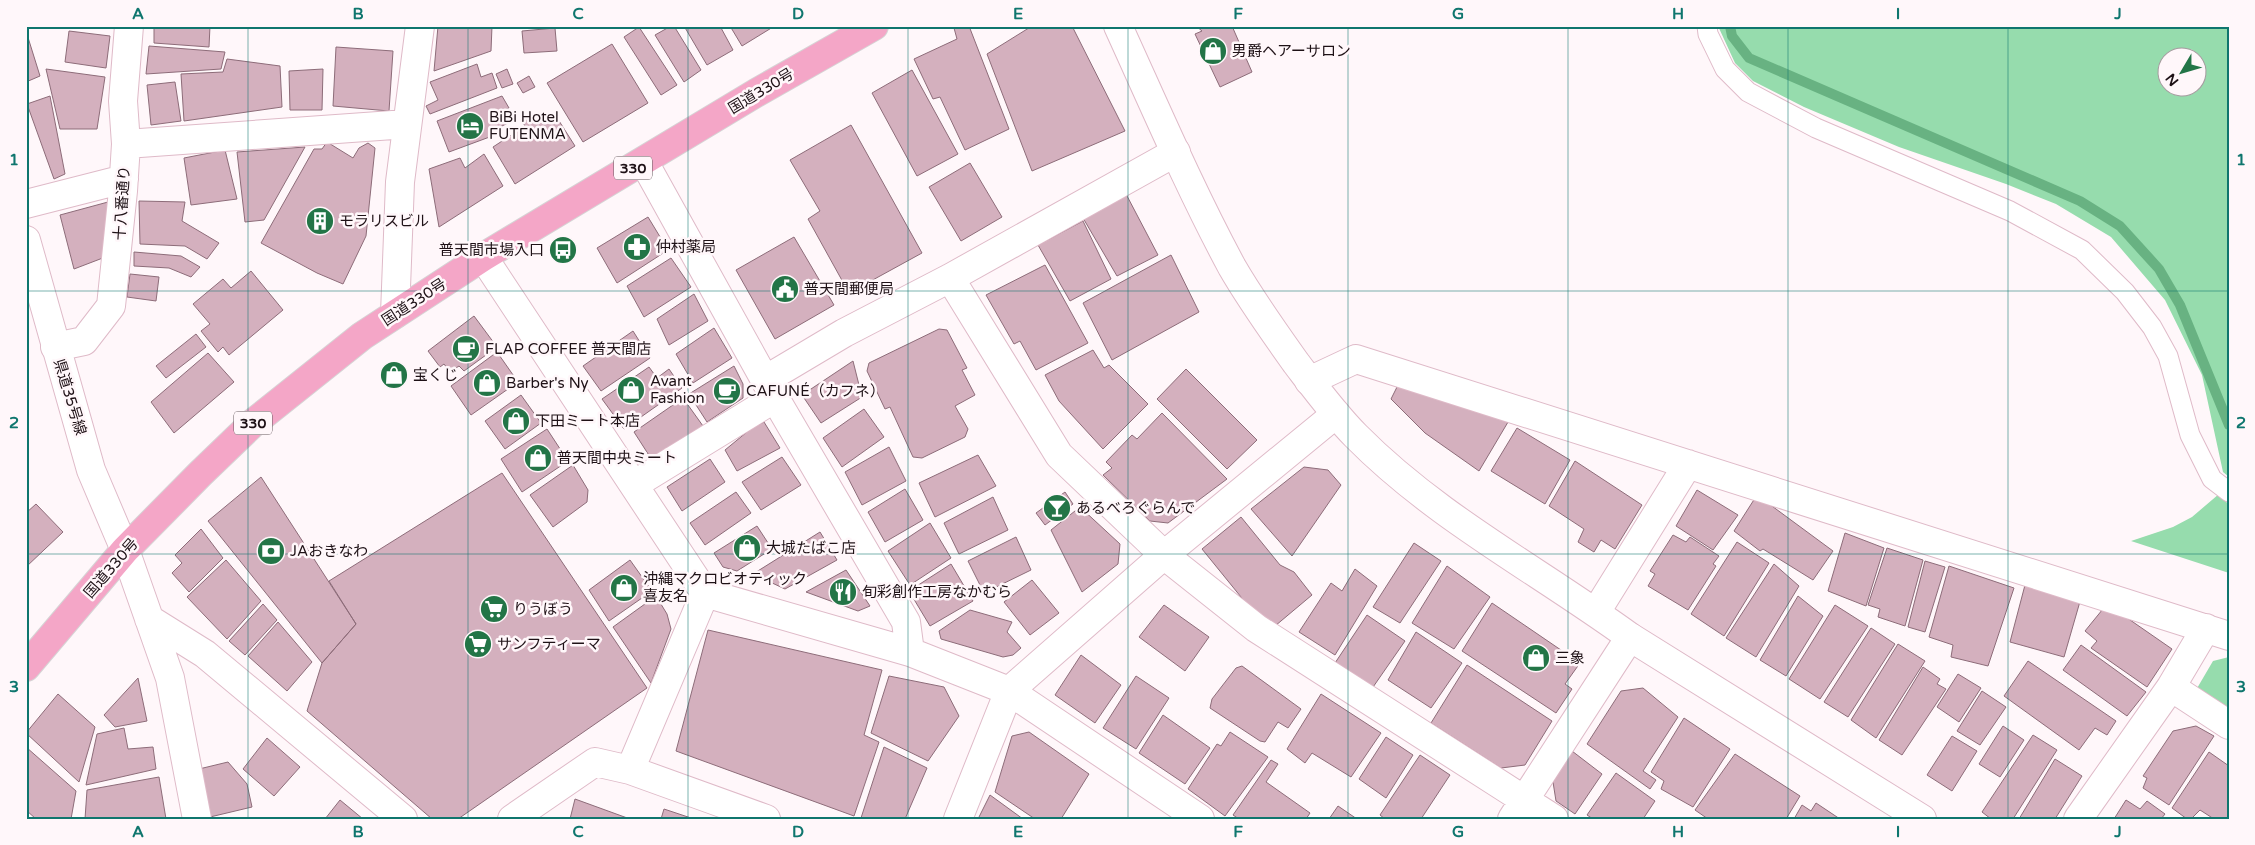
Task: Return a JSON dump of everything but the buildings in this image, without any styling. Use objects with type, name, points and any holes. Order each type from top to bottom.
[{"type":"highway","name":"国道330号","points":[[26,667],[125,550],[253,423],[362,336],[483,257],[756,93],[874,26]]},
{"type":"street","name":"十八番通り","points":[[56,347],[84,341],[112,306],[124,180],[126,144],[123,102],[129,26]]},
{"type":"street","points":[[395,314],[397,216],[420,26]]},
{"type":"street","points":[[1118,26],[1176,152],[1233,268],[1274,333],[1309,381],[1356,436],[1421,494],[1493,547],[1596,612],[1630,637],[1922,819]]},
{"type":"street","points":[[126,144],[408,124]]},
{"type":"street","points":[[635,484],[770,389],[844,333],[950,278],[1176,152]]},
{"type":"street","points":[[644,162],[770,389],[906,622],[910,652]]},
{"type":"street","points":[[26,204],[124,180]]},
{"type":"street","name":"県道35号線","points":[[26,240],[91,470],[125,550],[170,678],[197,819]]},
{"type":"street","points":[[483,257],[635,484],[705,593],[910,652],[1009,691],[1200,819]]},
{"type":"street","points":[[950,278],[1058,455],[1164,555],[1256,628],[1518,809],[1554,819]]},
{"type":"street","points":[[1309,381],[1356,359],[2218,632],[2171,688],[2078,819]]},
{"type":"street","points":[[958,819],[1009,691],[1164,555],[1336,414]]},
{"type":"street","points":[[1596,612],[1688,464]]},
{"type":"street","points":[[630,770],[705,593]]},
{"type":"street","points":[[149,619],[205,654],[403,819]]},
{"type":"street","points":[[1518,809],[1630,637]]},
{"type":"street","points":[[2171,688],[2229,725]]},
{"type":"street","points":[[512,819],[595,762],[630,770],[766,819]]},
{"type":"lane","points":[[1707,26],[1708,34],[1725,69],[1748,92],[1816,128],[2010,210],[2082,250],[2125,292],[2152,327],[2168,356],[2190,435],[2212,478],[2229,492]]},
{"type":"green space","points":[[1718,26],[2229,26],[2229,477],[2223,472],[2202,375],[2165,300],[2111,237],[2056,204],[2006,184],[1899,147],[1804,107],[1753,81],[1735,63]]},
{"type":"green space","points":[[2219,494],[2229,505],[2229,573],[2131,541],[2173,527],[2192,517]]},
{"type":"green space","points":[[2229,657],[2229,712],[2196,690],[2213,661]]},
{"type":"waterway","points":[[1730,26],[1732,36],[1749,58],[2080,201],[2120,226],[2159,269],[2180,305],[2229,425]]},
{"type":"place","name":"男爵ヘアーサロン","points":[[1213,51]]},
{"type":"place","name":"BiBi Hotel FUTENMA","points":[[470,126]]},
{"type":"place","name":"モラリスビル","points":[[320,221]]},
{"type":"place","name":"仲村薬局","points":[[637,247]]},
{"type":"place","name":"普天間市場入口","points":[[563,250]]},
{"type":"place","name":"普天間郵便局","points":[[785,289]]},
{"type":"place","name":"FLAP COFFEE 普天間店","points":[[466,349]]},
{"type":"place","name":"宝くじ","points":[[394,375]]},
{"type":"place","name":"Barber's Ny","points":[[487,383]]},
{"type":"place","name":"Avant Fashion","points":[[631,390]]},
{"type":"place","name":"CAFUNÉ（カフネ）","points":[[727,391]]},
{"type":"place","name":"下田ミート本店","points":[[516,421]]},
{"type":"place","name":"普天間中央ミート","points":[[538,458]]},
{"type":"place","name":"あるべろぐらんで","points":[[1057,508]]},
{"type":"place","name":"大城たばこ店","points":[[747,548]]},
{"type":"place","name":"JAおきなわ","points":[[271,551]]},
{"type":"place","name":"沖縄マクロビオティック 喜友名","points":[[624,588]]},
{"type":"place","name":"旬彩創作工房なかむら","points":[[843,592]]},
{"type":"place","name":"りうぼう","points":[[494,609]]},
{"type":"place","name":"サンフティーマ","points":[[478,644]]},
{"type":"place","name":"三象","points":[[1536,658]]}]
